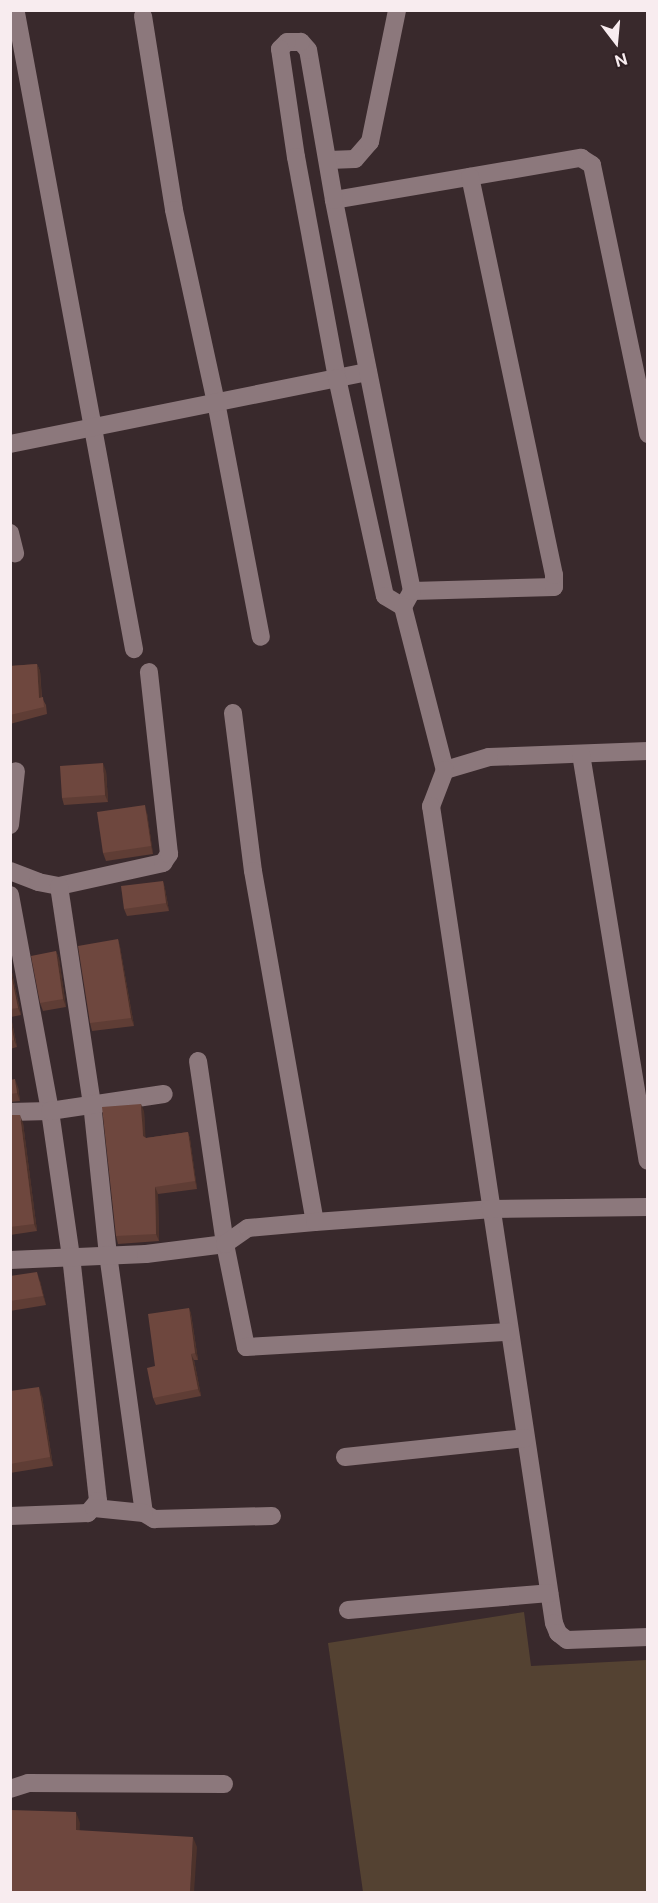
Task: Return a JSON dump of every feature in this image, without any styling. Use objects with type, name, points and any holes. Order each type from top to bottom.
[{"type":"street","points":[[329,159],[355,159],[370,142],[397,10]]},
{"type":"street","points":[[16,13],[134,649]]},
{"type":"street","points":[[143,16],[174,210],[216,402],[261,637]]},
{"type":"street","points":[[470,177],[554,575],[554,587],[407,599],[385,596],[337,378],[296,157],[280,49],[287,42],[301,42],[309,50],[407,599],[445,770],[431,806],[554,1623],[558,1633],[567,1640],[648,1637]]},
{"type":"street","points":[[334,200],[580,158],[592,165],[648,434]]},
{"type":"street","points":[[10,444],[368,372]]},
{"type":"street","points":[[10,533],[15,553]]},
{"type":"street","points":[[10,871],[38,882],[59,886],[162,863],[169,854],[149,672]]},
{"type":"street","points":[[233,713],[253,871],[315,1222]]},
{"type":"street","points":[[445,770],[489,757],[648,751]]},
{"type":"street","points":[[581,754],[648,1161]]},
{"type":"street","points":[[10,825],[16,771]]},
{"type":"street","points":[[59,886],[92,1103],[108,1254],[144,1513]]},
{"type":"street","points":[[10,895],[50,1111],[71,1256],[98,1501],[88,1513],[10,1516]]},
{"type":"street","points":[[198,1061],[225,1244],[246,1347],[509,1332]]},
{"type":"street","points":[[10,1112],[50,1111],[164,1094]]},
{"type":"street","points":[[10,1260],[146,1254],[225,1244],[248,1228],[315,1222],[490,1209],[648,1208]]},
{"type":"street","points":[[345,1457],[525,1438]]},
{"type":"street","points":[[94,1508],[144,1513],[154,1520],[272,1516]]},
{"type":"street","points":[[348,1610],[549,1593]]},
{"type":"street","points":[[10,1789],[28,1784],[224,1784]]},
{"type":"shaded area","points":[[524,1612],[531,1666],[647,1660],[647,1892],[363,1892],[328,1643]]},
{"type":"building","points":[[37,664],[39,698],[43,697],[44,707],[10,715],[10,666]]},
{"type":"building","points":[[103,763],[105,795],[62,798],[60,766]]},
{"type":"building","points":[[145,805],[151,846],[103,853],[97,812]]},
{"type":"building","points":[[163,881],[166,903],[124,909],[121,886]]},
{"type":"building","points":[[118,939],[131,1018],[90,1023],[78,946]]},
{"type":"building","points":[[56,951],[63,999],[40,1003],[31,956]]},
{"type":"building","points":[[10,969],[18,1008],[10,1009]]},
{"type":"building","points":[[10,1019],[14,1040],[10,1041]]},
{"type":"building","points":[[15,1079],[17,1093],[10,1094],[10,1080]]},
{"type":"building","points":[[141,1104],[143,1136],[146,1138],[188,1132],[195,1181],[155,1187],[156,1234],[116,1236],[102,1107]]},
{"type":"building","points":[[10,1115],[20,1115],[34,1224],[10,1227]]},
{"type":"building","points":[[37,1272],[43,1296],[10,1301],[10,1276]]},
{"type":"building","points":[[189,1308],[195,1353],[191,1354],[198,1389],[153,1398],[147,1368],[155,1366],[148,1314]]},
{"type":"building","points":[[39,1387],[50,1457],[10,1464],[10,1391]]},
{"type":"building","points":[[10,1810],[76,1812],[76,1830],[193,1837],[190,1893],[10,1893]]}]
